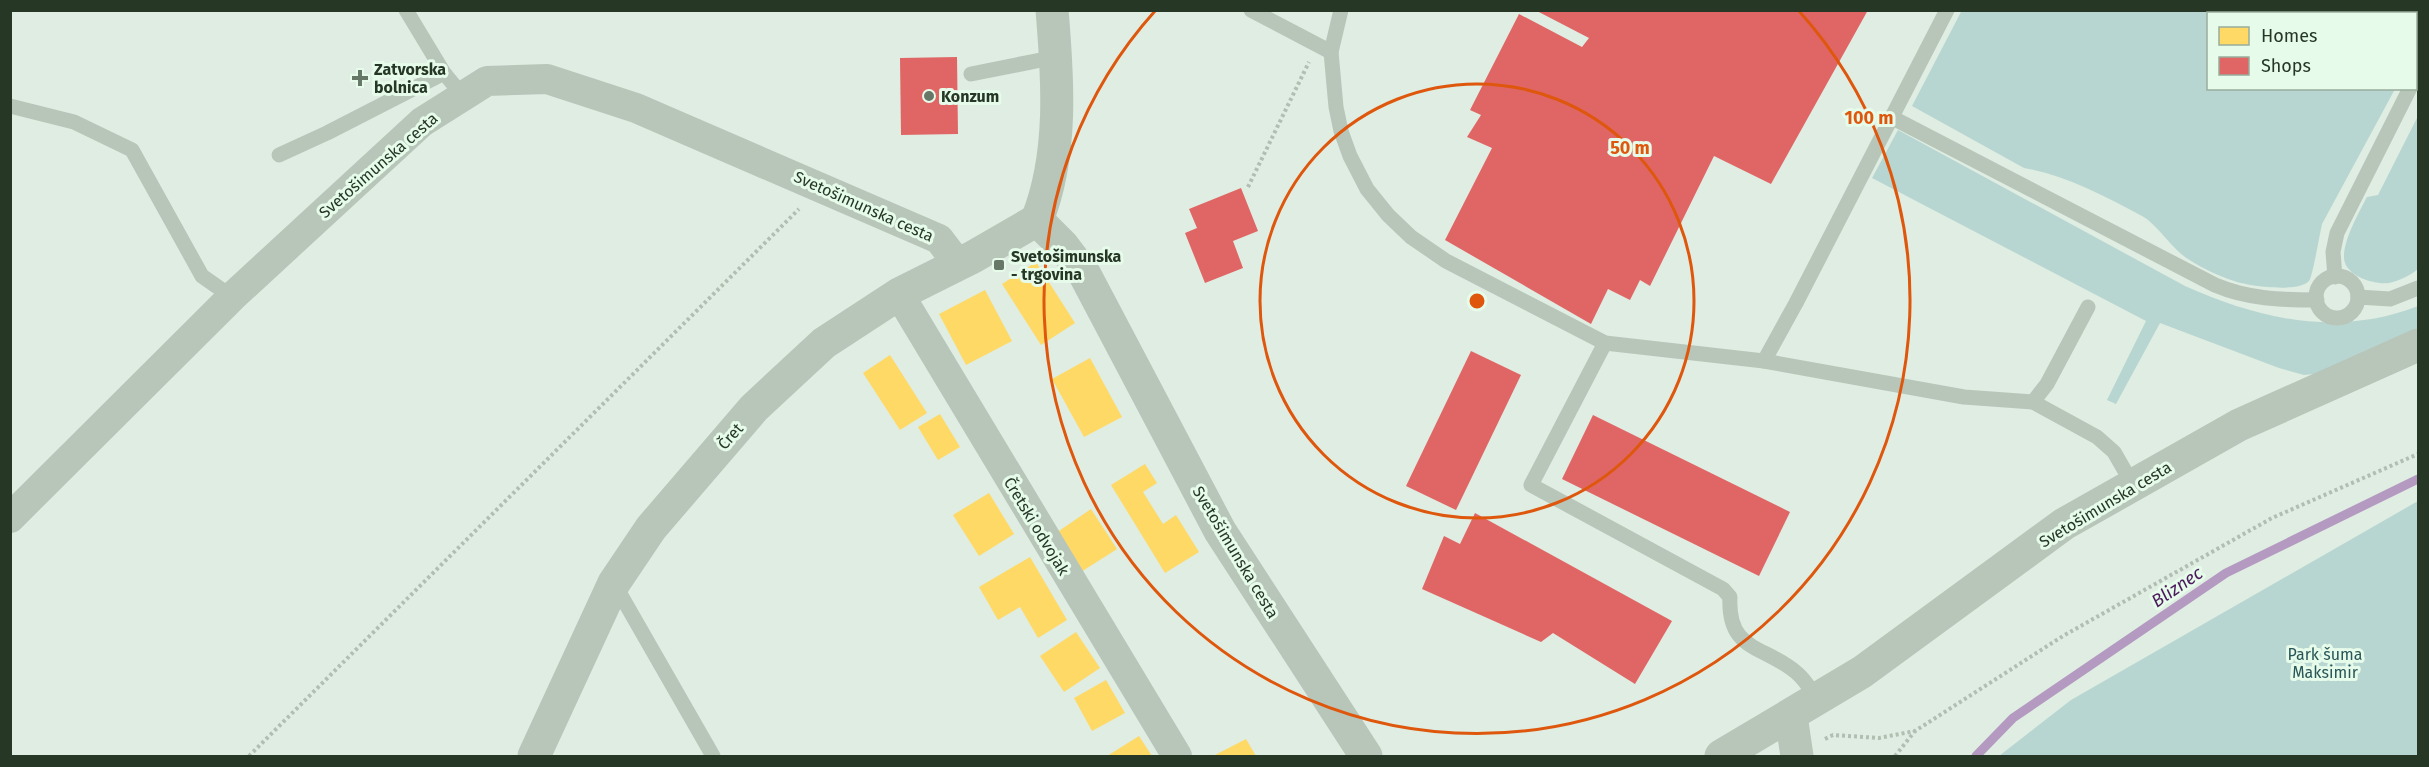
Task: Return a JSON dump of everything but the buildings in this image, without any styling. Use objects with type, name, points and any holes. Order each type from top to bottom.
[{"type":"street","points":[[1037,220],[1047,193],[1053,165],[1056,57],[1052,10]]},
{"type":"street","name":"Svetošimunska cesta","points":[[10,518],[232,297],[422,122],[487,81],[547,79],[636,108],[939,239],[958,264]]},
{"type":"street","name":"Čret","points":[[534,756],[614,583],[651,528],[754,408],[824,343],[899,294],[1037,220]]},
{"type":"street","name":"Svetošimunska cesta","points":[[1037,220],[1063,246],[1085,275],[1220,531],[1366,756]]},
{"type":"street","name":"Čretski odvojak","points":[[899,294],[1177,756]]},
{"type":"street","name":"Svetošimunska cesta","points":[[1721,756],[1862,672],[2064,524],[2239,425],[2418,345]]},
{"type":"street","points":[[1797,755],[1804,708]]},
{"type":"lane","points":[[406,10],[444,74],[463,96]]},
{"type":"lane","points":[[1251,10],[1331,52]]},
{"type":"lane","points":[[1341,10],[1331,52],[1336,107],[1347,148],[1367,189],[1388,215],[1411,237],[1446,261],[1605,343],[1764,361],[1931,392],[2033,402],[2097,437],[2114,452],[2133,486]]},
{"type":"lane","points":[[1764,361],[1947,10]]},
{"type":"lane","points":[[972,74],[1056,57]]},
{"type":"lane","points":[[279,155],[444,74]]},
{"type":"lane","points":[[2335,277],[2333,252],[2337,233],[2409,90]]},
{"type":"lane","points":[[10,106],[74,122],[132,150],[202,276],[232,297]]},
{"type":"lane","points":[[1891,117],[2233,293],[2270,300],[2317,300]]},
{"type":"lane","points":[[2335,277],[2348,280],[2357,291],[2358,297],[2353,310],[2348,315],[2335,318],[2323,312],[2317,300],[2317,293],[2323,282],[2335,277]]},
{"type":"lane","points":[[2358,297],[2390,298],[2418,288]]},
{"type":"lane","points":[[2033,402],[2047,384],[2088,307]]},
{"type":"lane","points":[[1605,343],[1531,485],[1723,589],[1730,597],[1729,613],[1737,635],[1799,674],[1804,708]]},
{"type":"lane","points":[[614,583],[713,756]]},
{"type":"path","points":[[1248,187],[1310,59]]},
{"type":"path","points":[[249,756],[821,188]]},
{"type":"path","points":[[1895,756],[1916,732],[2063,636],[2272,518],[2418,454]]},
{"type":"path","points":[[1797,755],[1833,735],[1879,738],[1916,732]]},
{"type":"green space","points":[[1962,10],[2418,11],[2417,47],[2417,12],[2207,12],[2207,90],[2394,90],[2322,224],[2309,281],[2295,287],[2284,288],[2241,283],[2204,269],[2176,249],[2142,216],[2069,181],[2024,168],[1912,106]]},
{"type":"green space","points":[[2418,116],[2418,269],[2405,278],[2389,283],[2368,281],[2349,270],[2344,258],[2346,243],[2367,197],[2378,195]]},
{"type":"green space","points":[[1898,130],[2185,286],[2214,298],[2271,315],[2330,322],[2359,321],[2418,306],[2418,334],[2314,374],[2304,375],[2279,368],[2160,323],[2116,404],[2107,400],[2146,321],[1872,178]]},
{"type":"green space","name":"Park šuma Maksimir","points":[[2418,501],[2418,756],[1999,756],[2071,700]]},
{"type":"waterway","name":"Bliznec","points":[[1976,756],[2013,718],[2226,573],[2418,479]]},
{"type":"place","name":"Zatvorska bolnica","points":[[360,78]]},
{"type":"place","name":"Konzum","points":[[929,96]]},
{"type":"place","name":"Svetošimunska - trgovina","points":[[999,265]]}]
